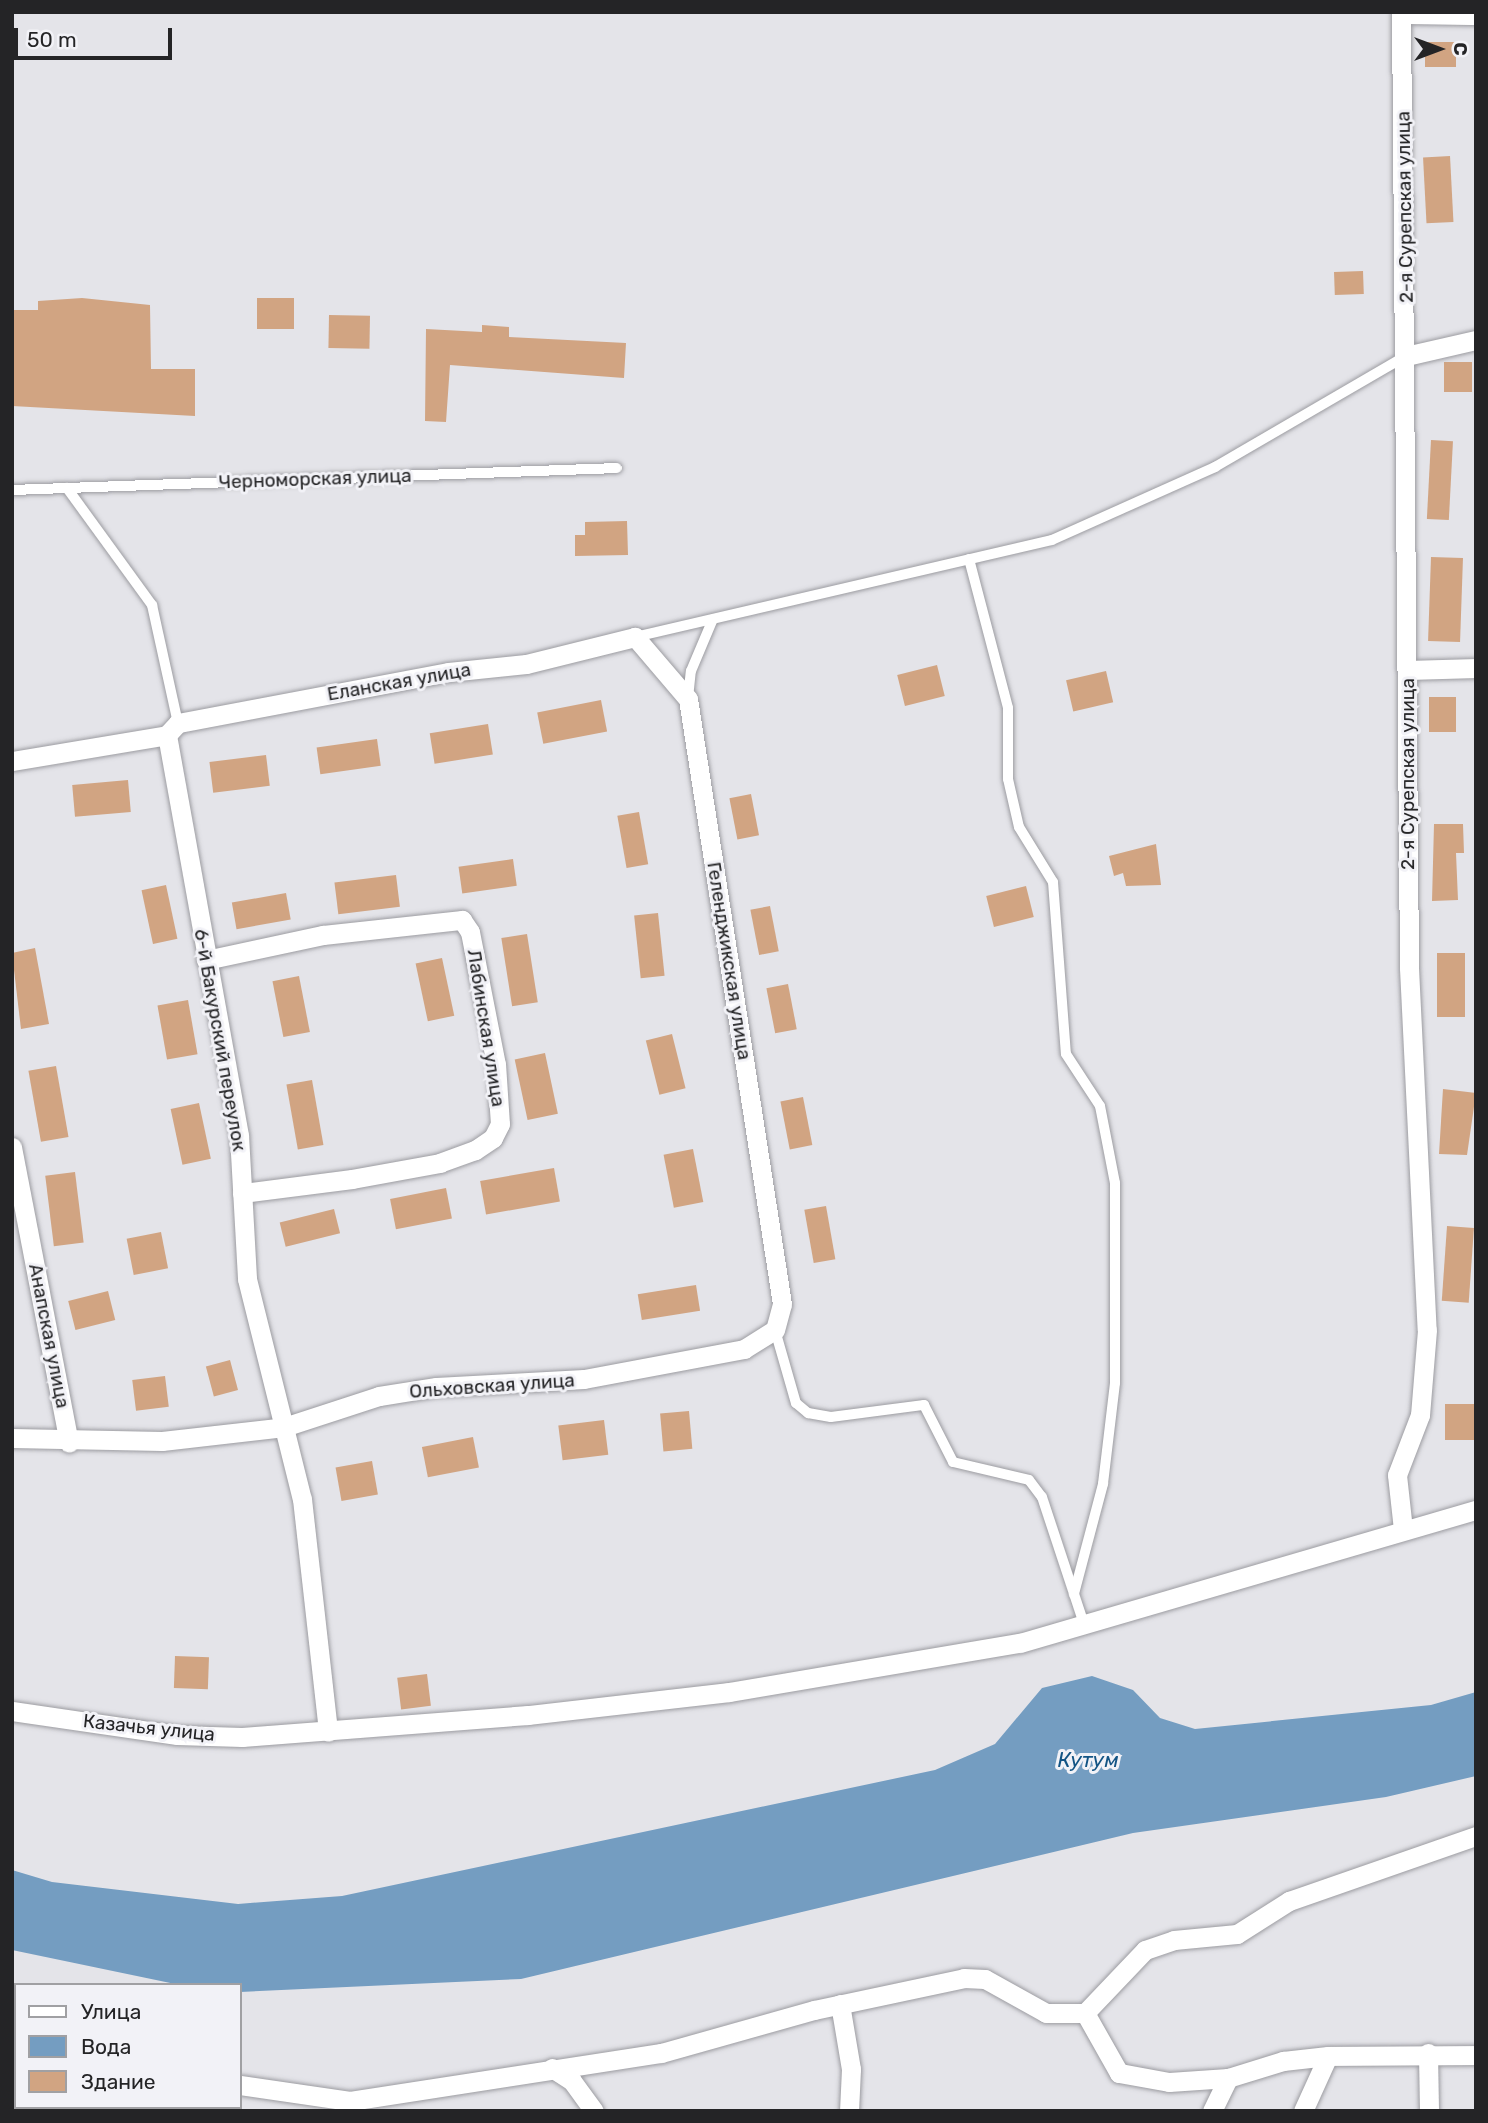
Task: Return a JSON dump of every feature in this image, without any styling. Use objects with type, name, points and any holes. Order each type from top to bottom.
[{"type":"street","points":[[1402,13],[1476,15]]},
{"type":"street","name":"2-я Сурепская улица","points":[[1402,13],[1409,968],[1427,1329],[1420,1415],[1397,1475],[1403,1529]]},
{"type":"street","points":[[1406,356],[1476,340]]},
{"type":"street","name":"Еланская улица","points":[[172,729],[448,671],[526,664],[635,637]]},
{"type":"street","name":"Геленджикская улица","points":[[635,637],[663,663],[688,699],[782,1304],[775,1331]]},
{"type":"street","points":[[1408,670],[1476,668]]},
{"type":"street","points":[[12,761],[172,729]]},
{"type":"street","name":"6-й Бакурский переулок","points":[[172,729],[206,960],[239,1135],[247,1279],[302,1499],[328,1732]]},
{"type":"street","name":"Лабинская улица","points":[[206,960],[323,935],[462,920],[470,932],[496,1065],[500,1124],[493,1138],[475,1150],[440,1163],[364,1177],[242,1193]]},
{"type":"street","name":"Анапская улица","points":[[12,1147],[69,1443]]},
{"type":"street","name":"Ольховская улица","points":[[12,1438],[69,1443],[162,1441],[284,1427],[391,1394],[584,1379],[744,1349],[775,1331]]},
{"type":"street","name":"Казачья улица","points":[[12,1711],[177,1735],[328,1732],[729,1692],[1020,1643],[1403,1529],[1476,1510]]},
{"type":"street","points":[[1085,2013],[1145,1950],[1174,1940],[1237,1934],[1289,1902],[1476,1836]]},
{"type":"street","points":[[242,2085],[351,2101],[392,2091],[661,2053],[840,2004],[985,1979],[1029,2008],[1085,2013]]},
{"type":"street","points":[[840,2004],[851,2069],[849,2111]]},
{"type":"street","points":[[1085,2013],[1119,2073],[1169,2081],[1228,2078],[1283,2061],[1328,2056],[1428,2053],[1476,2055]]},
{"type":"street","points":[[1428,2053],[1429,2111]]},
{"type":"street","points":[[1303,2111],[1328,2056]]},
{"type":"street","points":[[552,2068],[572,2081],[594,2111]]},
{"type":"street","points":[[1212,2111],[1228,2078]]},
{"type":"street","points":[[385,2111],[392,2091]]},
{"type":"lane","points":[[635,637],[1052,540],[1145,502],[1406,356]]},
{"type":"lane","name":"Черноморская улица","points":[[12,490],[617,468]]},
{"type":"lane","points":[[67,488],[152,605],[172,729]]},
{"type":"lane","points":[[968,559],[1008,708],[1008,779],[1019,827],[1053,882],[1066,1055],[1100,1106],[1115,1183],[1115,1383],[1102,1484],[1074,1594]]},
{"type":"lane","points":[[688,699],[691,671],[713,619]]},
{"type":"lane","points":[[775,1331],[796,1403],[808,1413],[831,1417],[924,1405],[953,1462],[1029,1480],[1042,1497],[1084,1624]]},
{"type":"water","name":"Кутум","points":[[1092,1676],[1133,1690],[1160,1718],[1195,1729],[1431,1705],[1476,1692],[1476,1776],[1386,1797],[1133,1833],[521,1979],[242,1992],[242,1983],[170,1983],[12,1950],[12,1870],[52,1882],[238,1904],[342,1896],[935,1770],[995,1744],[1042,1688]]},
{"type":"building","points":[[1425,42],[1456,42],[1456,67],[1425,67]]},
{"type":"building","points":[[1450,156],[1453,222],[1426,223],[1423,157]]},
{"type":"building","points":[[1363,271],[1364,294],[1335,295],[1334,272]]},
{"type":"building","points":[[82,298],[150,305],[151,369],[195,369],[195,416],[12,406],[12,310],[38,310],[38,301]]},
{"type":"building","points":[[257,298],[294,298],[294,329],[257,329]]},
{"type":"building","points":[[329,315],[370,316],[369,349],[328,348]]},
{"type":"building","points":[[482,325],[509,327],[509,337],[626,343],[624,378],[450,365],[446,422],[425,421],[426,329],[482,332]]},
{"type":"building","points":[[1444,362],[1472,362],[1472,392],[1444,392]]},
{"type":"building","points":[[1431,440],[1453,441],[1449,520],[1427,519]]},
{"type":"building","points":[[627,521],[628,555],[575,556],[575,535],[585,535],[585,522]]},
{"type":"building","points":[[1431,557],[1463,558],[1460,642],[1428,641]]},
{"type":"building","points":[[937,665],[945,696],[905,706],[897,675]]},
{"type":"building","points":[[1106,671],[1113,702],[1073,711],[1066,680]]},
{"type":"building","points":[[1429,697],[1456,697],[1456,732],[1429,732]]},
{"type":"building","points":[[601,700],[607,731],[543,744],[537,712]]},
{"type":"building","points":[[488,724],[493,755],[435,764],[430,733]]},
{"type":"building","points":[[377,739],[381,766],[320,774],[317,747]]},
{"type":"building","points":[[266,755],[270,786],[213,793],[209,762]]},
{"type":"building","points":[[128,780],[131,812],[75,817],[72,785]]},
{"type":"building","points":[[751,794],[759,835],[737,839],[729,798]]},
{"type":"building","points":[[639,812],[648,864],[627,868],[617,816]]},
{"type":"building","points":[[1434,824],[1463,824],[1464,853],[1456,853],[1458,900],[1432,901]]},
{"type":"building","points":[[1156,844],[1161,885],[1126,886],[1123,873],[1114,876],[1109,856]]},
{"type":"building","points":[[513,859],[517,886],[462,893],[459,867]]},
{"type":"building","points":[[396,875],[400,907],[338,914],[334,883]]},
{"type":"building","points":[[166,885],[177,939],[153,944],[142,890]]},
{"type":"building","points":[[1026,886],[1034,917],[994,927],[986,896]]},
{"type":"building","points":[[286,893],[291,920],[237,929],[232,903]]},
{"type":"building","points":[[770,906],[779,951],[759,955],[750,910]]},
{"type":"building","points":[[658,913],[665,976],[641,978],[634,916]]},
{"type":"building","points":[[527,934],[538,1002],[512,1006],[501,938]]},
{"type":"building","points":[[35,948],[49,1024],[21,1029],[12,953]]},
{"type":"building","points":[[1437,953],[1465,953],[1465,1017],[1437,1017]]},
{"type":"building","points":[[442,958],[454,1016],[428,1021],[416,964]]},
{"type":"building","points":[[299,976],[310,1032],[283,1037],[272,981]]},
{"type":"building","points":[[788,984],[797,1029],[775,1033],[766,988]]},
{"type":"building","points":[[188,1000],[198,1054],[167,1060],[157,1005]]},
{"type":"building","points":[[672,1034],[686,1088],[659,1095],[646,1041]]},
{"type":"building","points":[[545,1053],[558,1114],[528,1120],[515,1059]]},
{"type":"building","points":[[56,1066],[69,1137],[41,1142],[28,1071]]},
{"type":"building","points":[[312,1080],[323,1145],[298,1150],[286,1085]]},
{"type":"building","points":[[1443,1089],[1476,1093],[1467,1155],[1439,1154]]},
{"type":"building","points":[[803,1097],[812,1145],[790,1149],[780,1101]]},
{"type":"building","points":[[199,1103],[211,1159],[182,1165],[171,1109]]},
{"type":"building","points":[[693,1149],[703,1202],[674,1208],[664,1155]]},
{"type":"building","points":[[554,1168],[560,1201],[486,1215],[480,1181]]},
{"type":"building","points":[[75,1172],[84,1242],[54,1246],[45,1176]]},
{"type":"building","points":[[446,1188],[452,1218],[396,1229],[390,1199]]},
{"type":"building","points":[[826,1206],[835,1259],[814,1263],[804,1210]]},
{"type":"building","points":[[334,1209],[340,1233],[286,1247],[280,1223]]},
{"type":"building","points":[[1447,1226],[1474,1228],[1469,1303],[1442,1301]]},
{"type":"building","points":[[161,1232],[168,1268],[134,1275],[127,1239]]},
{"type":"building","points":[[696,1285],[700,1311],[642,1320],[638,1294]]},
{"type":"building","points":[[108,1291],[115,1320],[75,1330],[68,1301]]},
{"type":"building","points":[[230,1360],[238,1390],[214,1396],[206,1366]]},
{"type":"building","points":[[165,1376],[169,1407],[136,1411],[132,1380]]},
{"type":"building","points":[[1445,1404],[1476,1404],[1476,1440],[1445,1440]]},
{"type":"building","points":[[689,1411],[692,1449],[663,1451],[660,1414]]},
{"type":"building","points":[[604,1420],[608,1455],[563,1460],[558,1426]]},
{"type":"building","points":[[473,1437],[479,1467],[428,1477],[422,1447]]},
{"type":"building","points":[[372,1461],[378,1494],[341,1501],[336,1467]]},
{"type":"building","points":[[175,1656],[209,1657],[208,1689],[174,1688]]},
{"type":"building","points":[[427,1674],[431,1706],[401,1709],[397,1678]]}]
